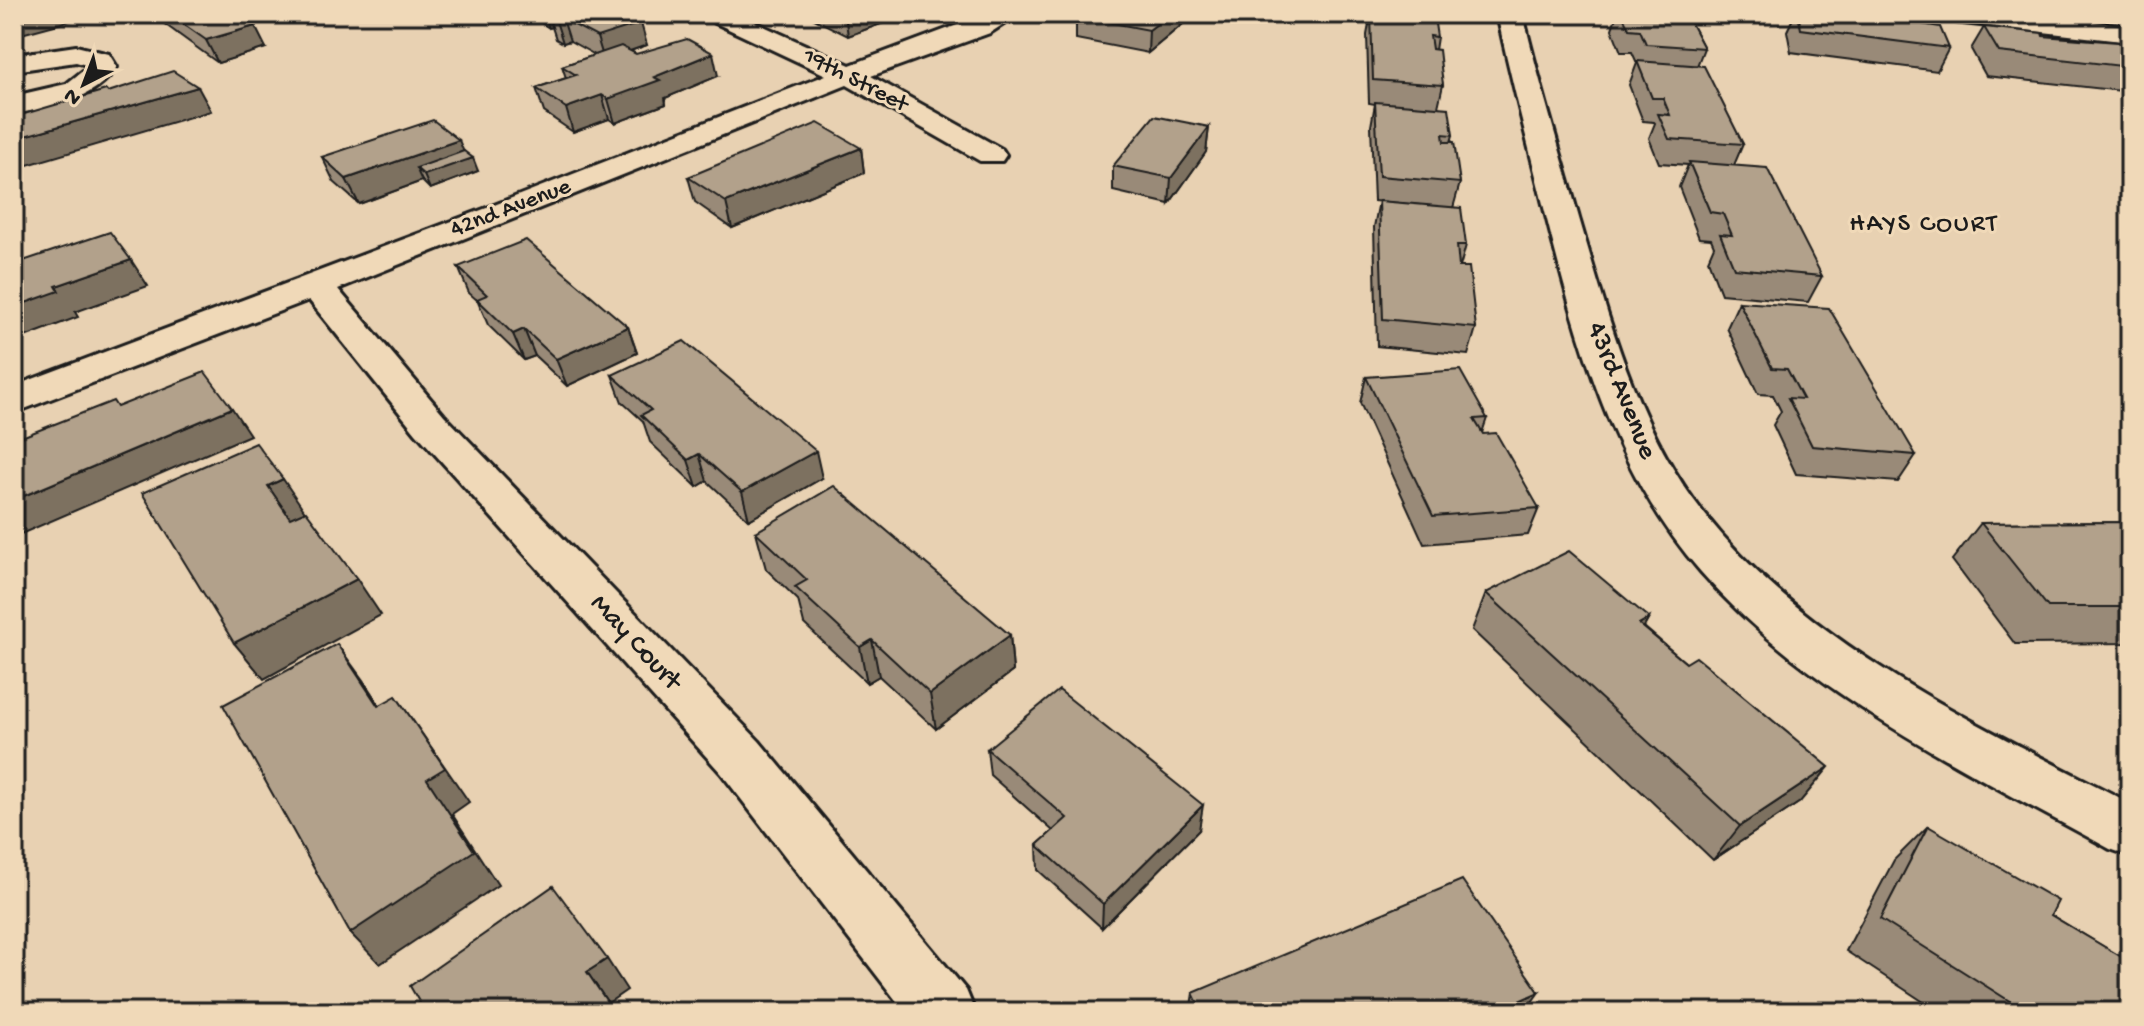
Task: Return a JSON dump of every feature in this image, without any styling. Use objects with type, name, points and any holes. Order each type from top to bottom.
[{"type":"street","name":"19th Street","points":[[716,14],[849,75],[991,155]]},
{"type":"street","name":"42nd Avenue","points":[[14,400],[496,216],[849,75],[981,28],[1006,14]]},
{"type":"street","name":"43rd Avenue","points":[[1510,14],[1607,370],[1649,466],[1717,560],[1778,617],[1854,674],[1995,757],[2130,831]]},
{"type":"street","points":[[1954,14],[2130,34]]},
{"type":"street","points":[[14,63],[76,54],[100,60],[103,67],[97,76],[81,87],[14,105]]},
{"type":"street","name":"May Court","points":[[315,284],[430,424],[732,747],[944,1012]]},
{"type":"building","points":[[169,14],[238,14],[255,26],[206,40]]},
{"type":"building","points":[[556,14],[625,14],[641,23],[597,37],[563,19],[556,21],[549,17]]},
{"type":"building","points":[[1170,14],[1149,30],[1076,16]]},
{"type":"building","points":[[1371,14],[1434,17],[1437,37],[1430,36],[1432,49],[1439,50],[1443,85],[1373,80]]},
{"type":"building","points":[[1622,14],[1686,14],[1704,48],[1646,44],[1640,30],[1629,29]]},
{"type":"building","points":[[1798,14],[1859,14],[1940,27],[1949,48],[1801,29]]},
{"type":"building","points":[[1984,27],[2042,33],[2043,36],[2130,43],[2130,67],[1999,52]]},
{"type":"building","points":[[687,39],[713,53],[654,77],[660,80],[608,99],[602,95],[566,108],[536,88],[576,75],[562,66],[621,46],[636,54]]},
{"type":"building","points":[[1637,61],[1704,66],[1743,144],[1669,139],[1658,114],[1670,115],[1663,98],[1652,98]]},
{"type":"building","points":[[173,71],[198,87],[14,139],[14,117]]},
{"type":"building","points":[[1375,102],[1449,108],[1453,135],[1443,134],[1444,142],[1454,142],[1460,183],[1379,176]]},
{"type":"building","points":[[1154,116],[1209,127],[1171,178],[1113,166]]},
{"type":"building","points":[[433,120],[459,140],[346,179],[322,157]]},
{"type":"building","points":[[818,123],[861,148],[726,202],[688,177]]},
{"type":"building","points":[[464,151],[473,158],[424,175],[416,168]]},
{"type":"building","points":[[1689,162],[1767,168],[1822,276],[1734,268],[1720,234],[1732,235],[1723,214],[1710,212]]},
{"type":"building","points":[[1379,201],[1461,208],[1466,245],[1457,245],[1459,267],[1469,267],[1476,328],[1383,319]]},
{"type":"building","points":[[110,232],[131,260],[56,286],[59,291],[14,307],[14,264]]},
{"type":"building","points":[[526,240],[628,327],[556,359],[524,329],[513,334],[477,299],[487,295],[458,267]]},
{"type":"building","points":[[1739,302],[1829,308],[1916,455],[1812,446],[1788,398],[1803,399],[1787,369],[1772,368]]},
{"type":"building","points":[[684,341],[816,451],[742,492],[699,454],[688,460],[641,415],[651,410],[612,375]]},
{"type":"building","points":[[1460,370],[1487,418],[1474,419],[1483,434],[1496,433],[1539,508],[1433,516],[1366,377]]},
{"type":"building","points":[[205,372],[232,408],[14,500],[14,440],[113,401],[117,407]]},
{"type":"building","points":[[256,443],[283,479],[268,486],[290,518],[306,511],[357,579],[234,643],[142,493]]},
{"type":"building","points":[[834,486],[1010,635],[930,694],[872,640],[860,647],[795,587],[807,580],[756,532]]},
{"type":"building","points":[[2130,522],[2130,607],[2048,607],[1981,523]]},
{"type":"building","points":[[1569,551],[1649,618],[1639,624],[1686,663],[1696,657],[1829,767],[1740,826],[1486,593]]},
{"type":"building","points":[[337,644],[378,706],[396,696],[445,768],[427,779],[474,851],[350,933],[223,705]]},
{"type":"building","points":[[1059,690],[1203,805],[1103,904],[1037,845],[1067,818],[987,749]]},
{"type":"building","points":[[1928,826],[2058,901],[2051,915],[2130,962],[2130,1012],[2027,1012],[1880,919]]},
{"type":"building","points":[[1462,880],[1539,992],[1494,1012],[1202,1012],[1193,993]]},
{"type":"building","points":[[553,886],[607,959],[587,972],[614,1012],[425,1012],[410,986]]},
{"type":"district","name":"HAYS COURT","points":[[1924,225]]}]
